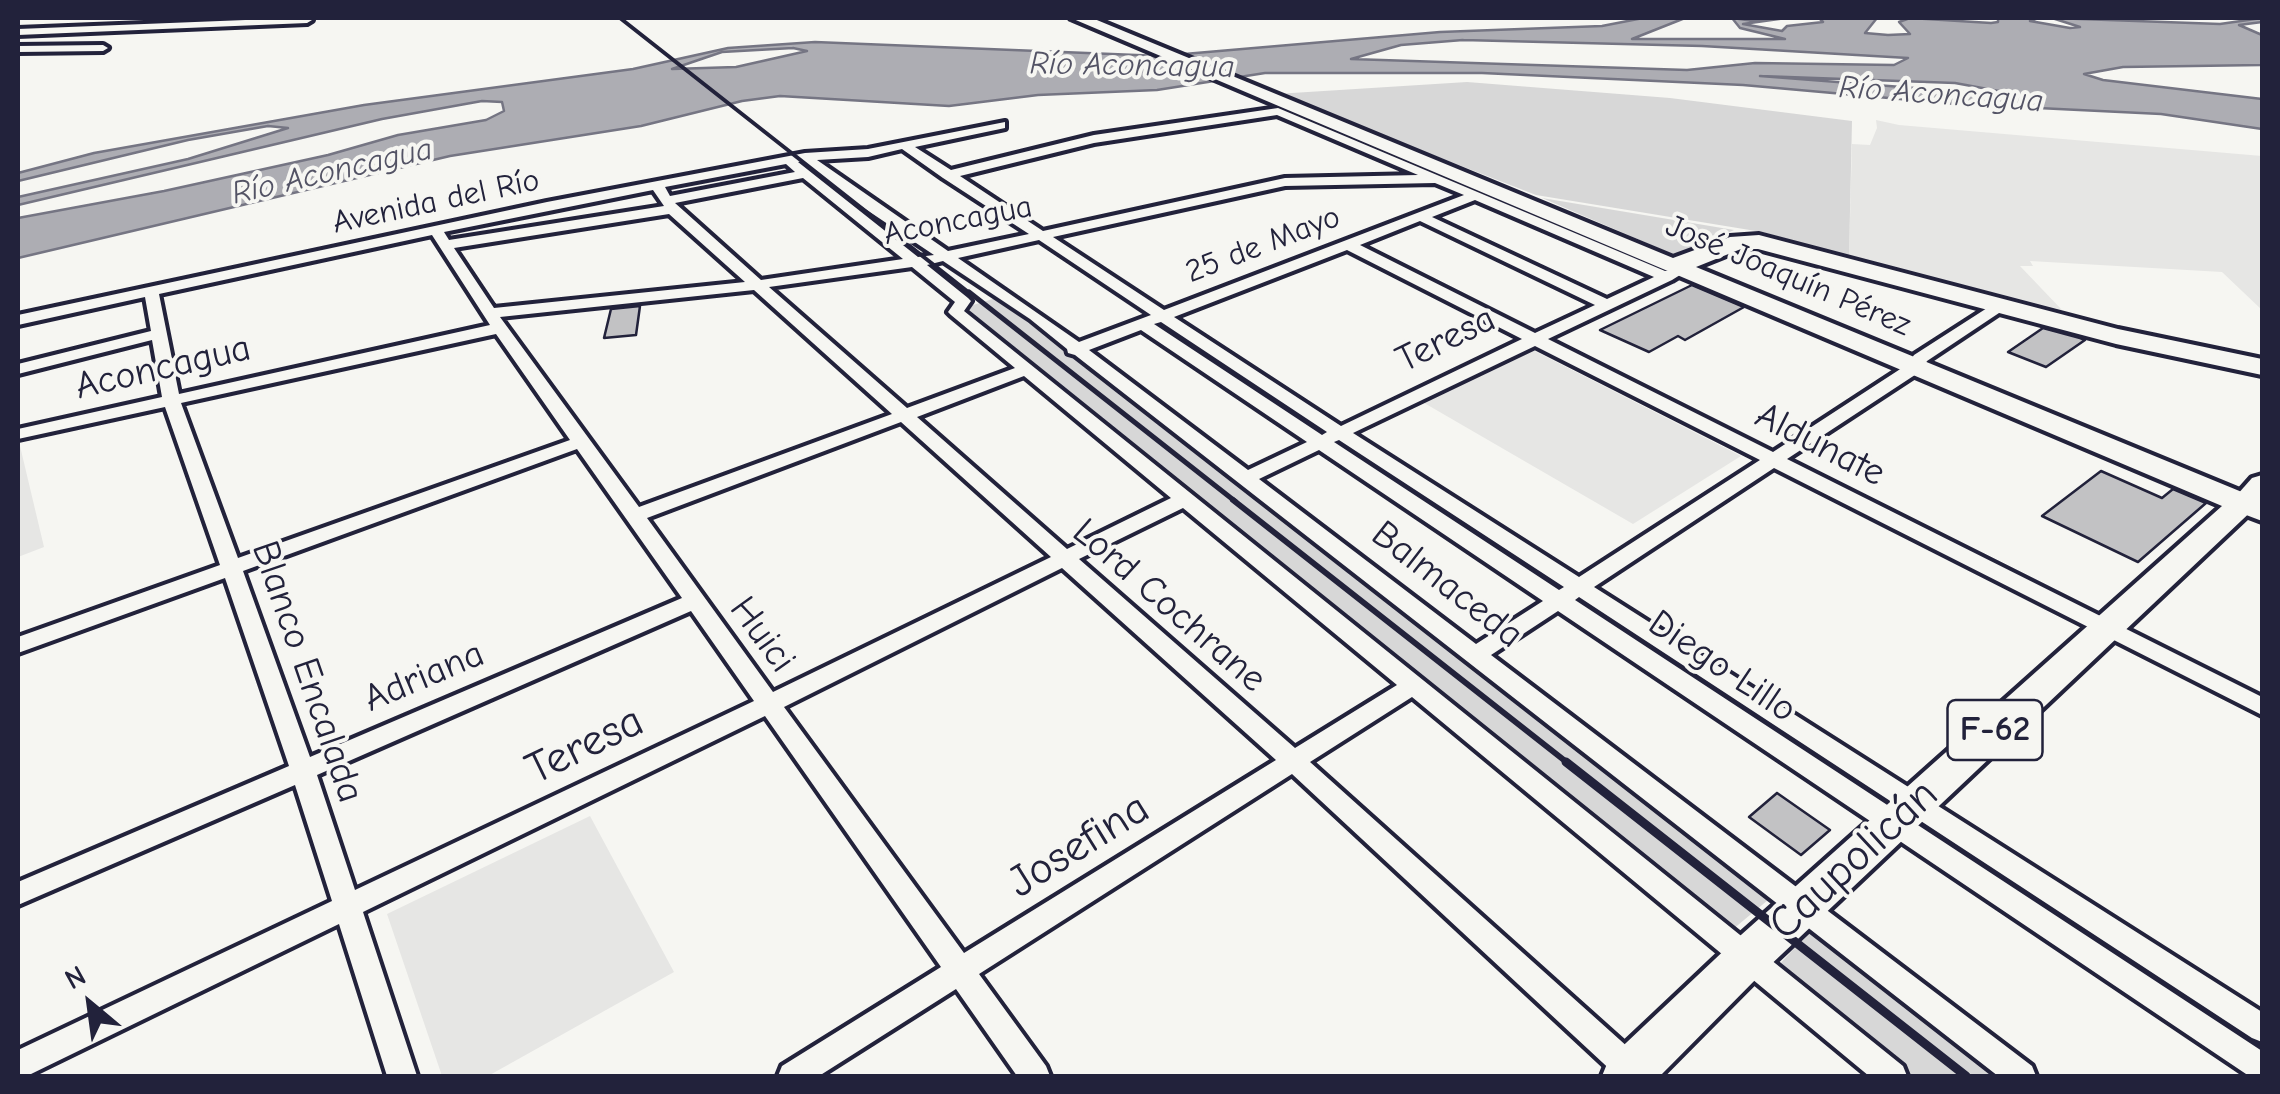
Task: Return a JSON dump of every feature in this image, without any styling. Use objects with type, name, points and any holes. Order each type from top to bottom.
[{"type":"main road","name":"F-62","points":[[1079,18],[1283,109]]},
{"type":"main road","name":"José Joaquín Pérez","points":[[1283,109],[1915,367],[2256,500]]},
{"type":"main road","name":"Teresa","points":[[1678,268],[1749,240],[2003,304]]},
{"type":"main road","points":[[2003,304],[2182,352],[2262,366]]},
{"type":"main road","name":"Caupolicán","points":[[1632,1075],[1748,957],[2107,628],[2256,500]]},
{"type":"street","points":[[18,32],[307,20]]},
{"type":"street","points":[[18,49],[103,48]]},
{"type":"street","points":[[948,175],[1094,138],[1283,109]]},
{"type":"street","name":"José Joaquín Pérez","points":[[1283,109],[1474,196],[1678,268]]},
{"type":"street","points":[[440,238],[668,205],[808,166],[1001,126]]},
{"type":"street","name":"Diego Lillo","points":[[904,146],[1038,236],[1152,320],[1331,437],[1559,600],[1904,814],[2262,1028]]},
{"type":"street","name":"Balmaceda","points":[[788,160],[808,166],[1035,316],[1074,350],[2021,1076]]},
{"type":"street","name":"Avenida del Río","points":[[18,320],[151,290],[440,238],[657,185],[788,160]]},
{"type":"street","name":"Balmaceda","points":[[808,166],[962,301],[956,312],[1892,1076]]},
{"type":"street","name":"Aconcagua","points":[[18,434],[495,321],[916,262],[1285,182],[1434,179]]},
{"type":"street","name":"Lord Cochrane","points":[[657,185],[668,205],[755,285],[1293,761],[1632,1075]]},
{"type":"street","name":"25 de Mayo","points":[[1074,350],[1474,196]]},
{"type":"street","points":[[1420,216],[1608,305]]},
{"type":"street","name":"Huici","points":[[440,238],[495,321],[1035,1076]]},
{"type":"street","name":"Aldunate","points":[[1348,244],[2262,707]]},
{"type":"street","name":"Teresa","points":[[1244,479],[1678,268]]},
{"type":"street","name":"Blanco Encalada","points":[[151,290],[171,398],[303,770],[402,1076]]},
{"type":"street","points":[[962,301],[995,292]]},
{"type":"street","points":[[1474,656],[1915,367],[1920,358],[2003,304]]},
{"type":"street","points":[[18,369],[159,334]]},
{"type":"street","points":[[634,516],[1028,369]]},
{"type":"street","name":"Diego Lillo","points":[[1331,437],[1582,586],[2262,1068]]},
{"type":"street","points":[[18,645],[581,442]]},
{"type":"street","name":"Teresa","points":[[18,1065],[1187,498]]},
{"type":"street","name":"Adriana","points":[[18,894],[695,601]]},
{"type":"street","name":"Josefina","points":[[792,1076],[1411,687]]},
{"type":"shaded area","points":[[1467,82],[1670,98],[1852,121],[1849,256],[1762,232],[1536,195],[1276,94]]},
{"type":"shaded area","points":[[1876,120],[2262,156],[2262,310],[2222,272],[2030,261],[2033,266],[2020,266],[2062,310],[1849,256],[1852,144],[1870,145]]},
{"type":"shaded area","points":[[1542,198],[1734,230],[1677,256]]},
{"type":"shaded area","points":[[996,298],[1774,895],[1732,930],[960,309]]},
{"type":"shaded area","points":[[1527,347],[1741,456],[1633,524],[1419,400]]},
{"type":"shaded area","points":[[18,447],[44,547],[18,557]]},
{"type":"shaded area","points":[[590,816],[674,972],[488,1076],[442,1076],[387,914]]},
{"type":"shaded area","points":[[1815,926],[2007,1076],[1908,1076],[1776,968]]},
{"type":"water","name":"Río Aconcagua","points":[[1643,18],[1685,18],[1632,39],[1785,39],[1740,28],[1732,18],[1786,18],[1743,24],[1782,31],[1787,26],[1823,22],[1819,18],[1877,18],[1865,33],[1888,35],[1910,34],[1899,22],[1910,18],[1991,23],[1998,22],[1998,18],[2038,18],[2030,21],[2070,28],[2080,27],[2052,18],[2220,24],[2262,18],[2262,22],[2239,25],[2262,35],[2262,65],[2123,67],[2084,74],[2103,80],[2262,99],[2262,129],[2161,114],[1956,104],[1743,85],[1482,73],[1265,73],[1157,90],[1038,95],[949,106],[780,96],[742,101],[641,126],[450,156],[18,258],[18,218],[328,155],[398,135],[486,120],[504,111],[502,102],[482,101],[382,119],[18,205],[18,197],[188,159],[288,128],[268,126],[188,140],[18,181],[18,173],[94,153],[364,105],[633,69],[728,48],[815,42],[1161,56],[1440,32],[1602,26]],"holes":[[[1463,40],[1702,46],[1908,58],[1894,65],[1755,63],[1687,70],[1351,59],[1401,45]],[[793,48],[807,51],[736,67],[672,69],[722,52]],[[1760,76],[1955,83],[2004,92]]]},
{"type":"building","points":[[1692,285],[1744,307],[1685,340],[1678,336],[1649,352],[1600,330]]},
{"type":"building","points":[[640,306],[636,335],[604,338],[611,309]]},
{"type":"building","points":[[2043,328],[2085,340],[2046,367],[2008,352]]},
{"type":"building","points":[[2101,471],[2162,498],[2173,489],[2206,503],[2138,562],[2042,516]]},
{"type":"building","points":[[1777,793],[1830,830],[1801,855],[1749,817]]},
{"type":"railway","points":[[620,18],[972,295]]},
{"type":"railway","points":[[969,292],[1236,502]]},
{"type":"railway","points":[[1233,500],[1569,764]]},
{"type":"railway","points":[[1566,762],[1966,1076]]}]
